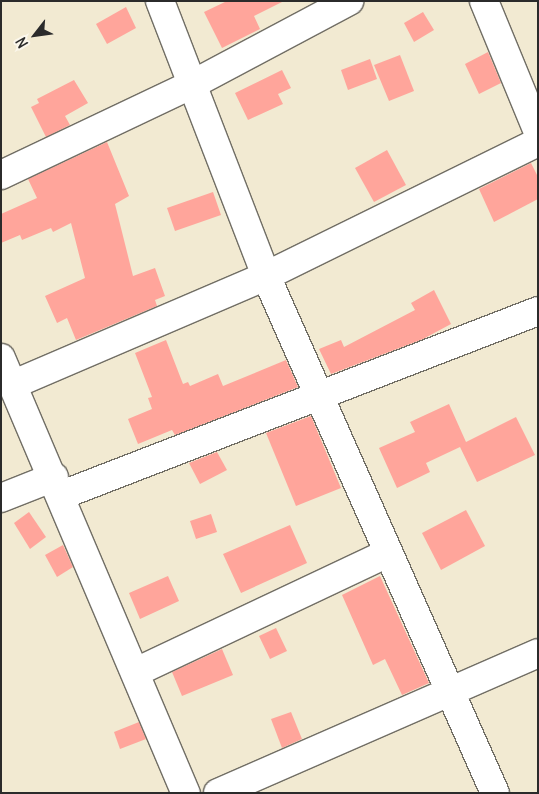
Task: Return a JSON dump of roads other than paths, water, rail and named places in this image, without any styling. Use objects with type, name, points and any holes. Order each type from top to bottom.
[{"type":"street","points":[[160,1],[266,276],[322,396],[388,553],[495,793]]},
{"type":"street","points":[[1,174],[193,84],[349,1]]},
{"type":"street","points":[[484,1],[538,132]]},
{"type":"street","points":[[14,384],[266,276],[538,142]]},
{"type":"street","points":[[1,498],[58,486],[322,396],[538,311]]},
{"type":"street","points":[[1,358],[58,486],[186,793]]},
{"type":"street","points":[[136,672],[388,553]]},
{"type":"street","points":[[218,793],[538,653]]}]
